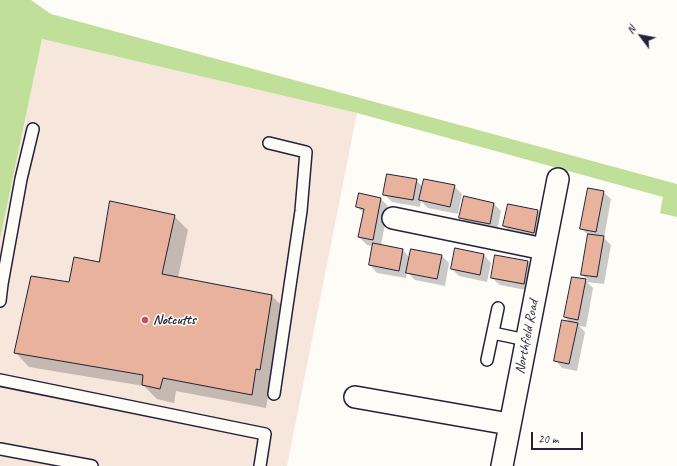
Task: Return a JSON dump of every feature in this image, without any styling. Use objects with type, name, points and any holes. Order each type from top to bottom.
[{"type":"street","name":"Northfield Road","points":[[502,466],[558,179]]},
{"type":"street","points":[[393,218],[544,249]]},
{"type":"street","points":[[355,397],[509,424]]},
{"type":"lane","points":[[0,301],[21,179],[33,129]]},
{"type":"lane","points":[[269,143],[306,152],[300,211],[274,394]]},
{"type":"lane","points":[[487,360],[498,308]]},
{"type":"lane","points":[[493,333],[526,340]]},
{"type":"lane","points":[[0,380],[265,434],[260,466]]},
{"type":"lane","points":[[0,449],[92,466]]},
{"type":"shaded area","points":[[42,39],[357,113],[287,466],[0,466],[0,239]]},
{"type":"green space","points":[[0,0],[31,0],[51,14],[677,184],[677,217],[660,213],[663,197],[357,113],[42,39],[0,239]]},
{"type":"building","points":[[387,174],[417,179],[413,200],[383,195]]},
{"type":"building","points":[[424,179],[455,185],[450,207],[419,200]]},
{"type":"building","points":[[588,188],[604,191],[596,232],[580,229]]},
{"type":"building","points":[[359,193],[381,198],[373,240],[358,237],[364,209],[356,207]]},
{"type":"building","points":[[464,196],[494,203],[490,224],[459,218]]},
{"type":"building","name":"Notcutts","points":[[110,201],[175,215],[162,274],[272,295],[260,370],[256,369],[252,395],[163,378],[160,389],[142,385],[143,375],[14,353],[31,276],[69,282],[74,257],[99,262]]},
{"type":"building","points":[[508,204],[538,210],[534,233],[503,226]]},
{"type":"building","points":[[588,234],[604,236],[597,277],[581,275]]},
{"type":"building","points":[[373,243],[403,249],[399,271],[369,265]]},
{"type":"building","points":[[455,248],[484,254],[480,275],[451,269]]},
{"type":"building","points":[[411,249],[442,255],[437,279],[406,273]]},
{"type":"building","points":[[495,255],[528,261],[524,284],[491,278]]},
{"type":"building","points":[[572,277],[586,279],[578,320],[564,317]]},
{"type":"building","points":[[562,320],[578,323],[569,364],[554,361]]},
{"type":"place","name":"Notcutts","points":[[145,320]]}]
